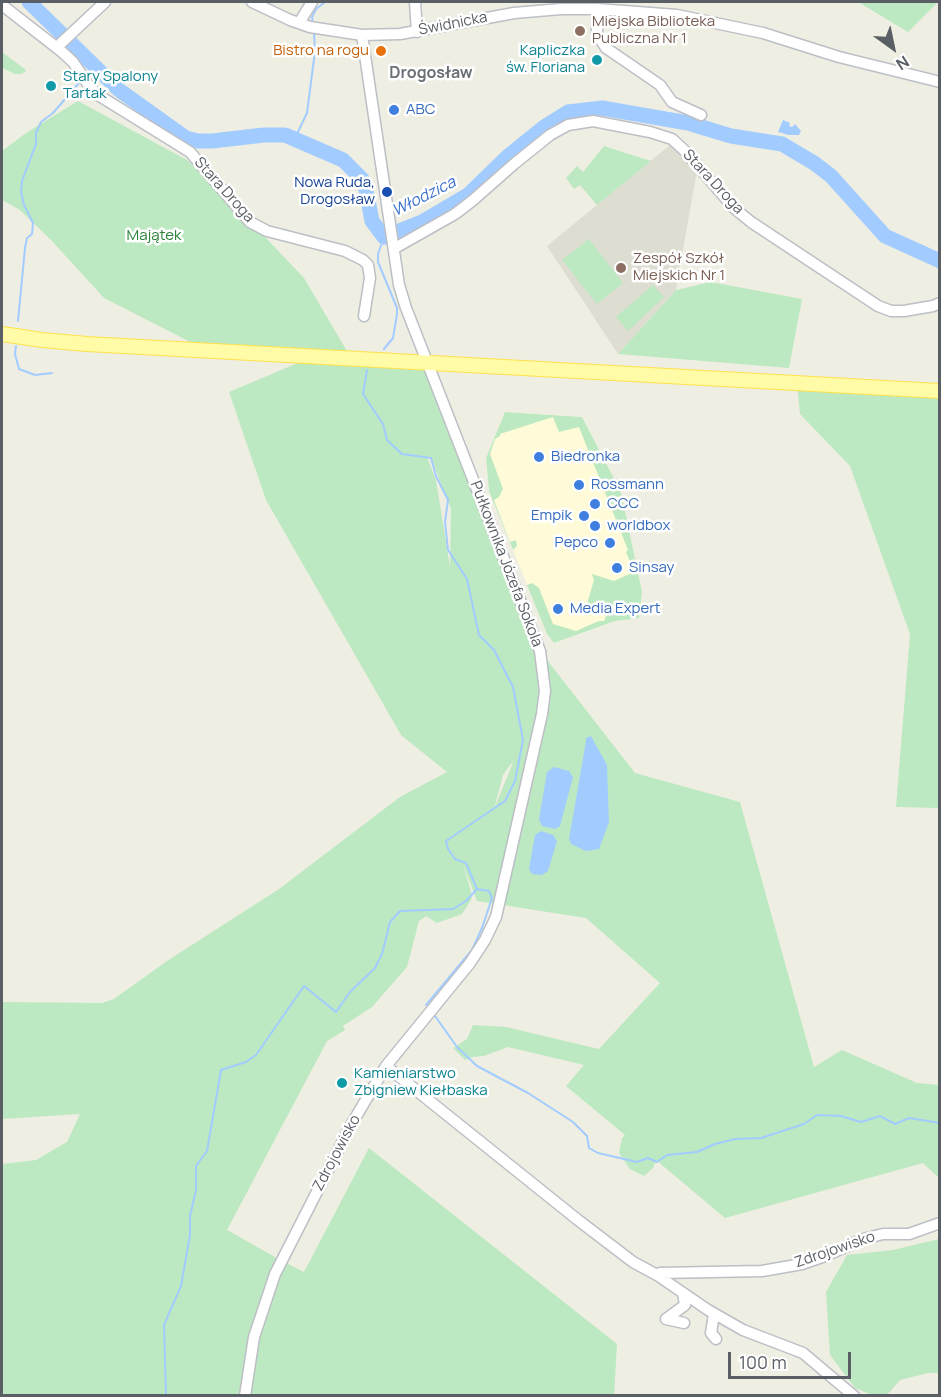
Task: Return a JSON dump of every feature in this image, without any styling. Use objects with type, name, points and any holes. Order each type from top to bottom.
[{"type":"main road","points":[[2,334],[87,344],[939,391]]},
{"type":"street","points":[[59,45],[105,2]]},
{"type":"street","name":"Świdnicka","points":[[252,2],[309,26],[362,36],[417,32],[514,13],[591,6],[677,15],[728,24],[884,69],[939,82]]},
{"type":"street","points":[[309,26],[312,2]]},
{"type":"street","points":[[415,2],[417,32]]},
{"type":"street","name":"Stara Droga","points":[[2,5],[59,45],[98,95],[190,152],[250,222],[267,231],[345,251],[363,260],[368,266],[370,278],[364,316]]},
{"type":"street","points":[[591,6],[597,34],[606,48],[660,85],[672,102],[701,115]]},
{"type":"street","name":"Pułkownika Józefa Sokola","points":[[362,36],[399,285],[540,651],[545,691],[542,714],[496,917],[470,963],[386,1066]]},
{"type":"street","name":"Stara Droga","points":[[394,244],[463,207],[550,135],[568,125],[593,121],[650,132],[678,143],[734,208],[751,222],[878,306],[891,311],[904,312],[939,303]]},
{"type":"street","points":[[386,1066],[618,1251],[714,1314],[743,1330],[803,1353],[854,1395]]},
{"type":"street","name":"Zdrojowisko","points":[[245,1395],[254,1336],[275,1274],[351,1125],[386,1066]]},
{"type":"street","name":"Zdrojowisko","points":[[657,1275],[660,1273],[762,1271],[802,1264],[863,1239],[883,1234],[909,1234],[939,1223]]},
{"type":"street","points":[[683,1293],[685,1305],[666,1319],[684,1323]]},
{"type":"street","points":[[714,1314],[711,1333],[716,1339]]},
{"type":"shaded area","name":"Zespół Szkół Miejskich Nr 1","points":[[670,145],[697,170],[676,290],[618,354],[547,246]]},
{"type":"shaded area","points":[[505,412],[582,417],[621,492],[642,592],[639,618],[615,621],[554,643],[547,634],[489,491],[486,458]]},
{"type":"green space","points":[[858,2],[938,2],[908,32]]},
{"type":"green space","points":[[2,52],[26,70],[25,72],[15,74],[2,68]]},
{"type":"green space","name":"Majątek","points":[[78,101],[187,160],[304,278],[351,358],[428,362],[540,651],[635,773],[740,802],[814,1067],[842,1050],[917,1083],[939,1085],[939,1178],[923,1163],[725,1218],[656,1160],[653,1168],[644,1176],[630,1169],[619,1153],[622,1138],[625,1135],[566,1086],[584,1065],[508,1047],[465,1060],[453,1048],[467,1039],[473,1025],[506,1027],[599,1049],[660,983],[586,918],[477,901],[463,864],[472,895],[462,914],[437,923],[426,916],[419,921],[407,967],[372,1007],[343,1026],[345,1030],[327,1041],[227,1230],[304,1272],[369,1148],[617,1344],[614,1395],[2,1395],[2,1164],[36,1160],[67,1142],[80,1114],[2,1119],[2,1002],[102,1003],[114,999],[167,961],[279,889],[400,797],[447,772],[401,735],[266,500],[229,392],[312,357],[206,350],[104,298],[20,210],[2,200],[2,151],[26,133]],"holes":[[[427,457],[431,458],[451,509],[450,567],[436,480]],[[514,760],[494,809],[503,775]]]},
{"type":"green space","points":[[604,146],[651,161],[597,205],[580,185],[574,189],[566,178],[577,166],[583,172]]},
{"type":"green space","points":[[589,239],[623,283],[597,304],[562,260]]},
{"type":"green space","points":[[711,282],[802,299],[789,368],[618,354],[676,290]]},
{"type":"green space","points":[[653,285],[664,297],[628,331],[616,317]]},
{"type":"green space","points":[[797,383],[939,391],[939,808],[896,807],[910,634],[850,466],[800,414]]},
{"type":"green space","points":[[505,412],[582,417],[621,492],[642,592],[639,618],[615,621],[554,643],[547,634],[527,585],[532,583],[539,588],[553,624],[576,631],[604,621],[607,614],[586,607],[594,580],[592,574],[614,581],[634,572],[626,552],[628,550],[579,427],[559,432],[553,417],[500,434],[495,439],[490,454],[503,489],[499,497],[494,500],[510,542],[516,540],[517,546],[513,550],[489,491],[486,458]]},
{"type":"green space","points":[[939,1239],[939,1373],[928,1373],[900,1380],[887,1395],[872,1395],[855,1388],[830,1355],[826,1292],[847,1255],[893,1250]]},
{"type":"water","points":[[783,120],[790,123],[789,126],[792,127],[795,124],[801,131],[799,135],[778,132]]},
{"type":"water","points":[[591,736],[607,765],[609,822],[599,849],[586,851],[571,844],[569,839],[586,738]]},
{"type":"water","points":[[554,767],[569,771],[573,777],[560,826],[555,829],[542,826],[539,819],[547,772]]},
{"type":"water","points":[[541,831],[553,835],[557,841],[548,871],[542,875],[532,874],[529,869],[535,835]]},
{"type":"waterway","name":"Włodzica","points":[[29,2],[119,90],[186,138],[212,141],[285,135],[343,160],[362,179],[372,221],[384,237],[422,222],[468,195],[507,157],[544,127],[568,112],[602,108],[688,123],[731,136],[782,144],[831,176],[885,236],[940,261]]},
{"type":"waterway","points":[[313,24],[312,17],[316,9],[325,2]]},
{"type":"waterway","points":[[295,138],[307,113],[315,51],[314,32]]},
{"type":"waterway","points":[[93,81],[101,74]]},
{"type":"waterway","points":[[18,321],[25,248],[27,238],[32,234],[33,223],[24,205],[21,192],[22,181],[36,144],[36,133],[41,122],[53,113],[79,83]]},
{"type":"waterway","points":[[384,237],[378,254],[378,262],[397,308],[393,338],[384,349]]},
{"type":"waterway","points":[[16,346],[15,354],[19,369],[35,375],[52,373]]},
{"type":"waterway","points":[[367,370],[363,394],[383,424],[387,440],[402,454],[431,458],[436,476],[448,500],[445,522],[448,550],[467,579],[479,635],[494,650],[513,687],[523,740],[515,781],[505,801],[446,841],[455,859],[466,863],[477,889]]},
{"type":"waterway","points":[[426,1005],[472,950],[482,928],[492,898],[489,891],[477,889]]},
{"type":"waterway","points":[[166,1396],[164,1325],[181,1286],[190,1235],[190,1216],[196,1190],[196,1166],[207,1151],[221,1070],[246,1062],[256,1055],[304,986],[336,1012],[350,992],[375,968],[382,954],[390,922],[400,911],[453,909],[466,901],[477,889]]},
{"type":"waterway","points":[[435,1016],[457,1047],[477,1066],[528,1093],[573,1122],[587,1136],[589,1148],[598,1153],[637,1162],[648,1158],[657,1162],[667,1155],[697,1152],[735,1139],[761,1138],[804,1124],[817,1115],[841,1116],[861,1122],[880,1116],[895,1124],[909,1118],[940,1123]]},
{"type":"place","name":"Miejska Biblioteka Publiczna Nr 1","points":[[580,31]]},
{"type":"place","name":"Bistro na rogu","points":[[381,51]]},
{"type":"place","name":"Kapliczka św. Floriana","points":[[597,60]]},
{"type":"place","name":"Stary Spalony Tartak","points":[[51,86]]},
{"type":"place","name":"ABC","points":[[394,110]]},
{"type":"place","name":"Nowa Ruda, Drogosław","points":[[387,192]]},
{"type":"place","name":"Zespół Szkół Miejskich Nr 1","points":[[621,268]]},
{"type":"place","name":"Biedronka","points":[[539,457]]},
{"type":"place","name":"Rossmann","points":[[579,485]]},
{"type":"place","name":"CCC","points":[[595,504]]},
{"type":"place","name":"Empik","points":[[584,516]]},
{"type":"place","name":"worldbox","points":[[595,526]]},
{"type":"place","name":"Pepco","points":[[610,543]]},
{"type":"place","name":"Sinsay","points":[[617,568]]},
{"type":"place","name":"Media Expert","points":[[558,609]]},
{"type":"place","name":"Kamieniarstwo Zbigniew Kiełbaska","points":[[342,1083]]},
{"type":"district","name":"Drogosław","points":[[431,74]]}]
